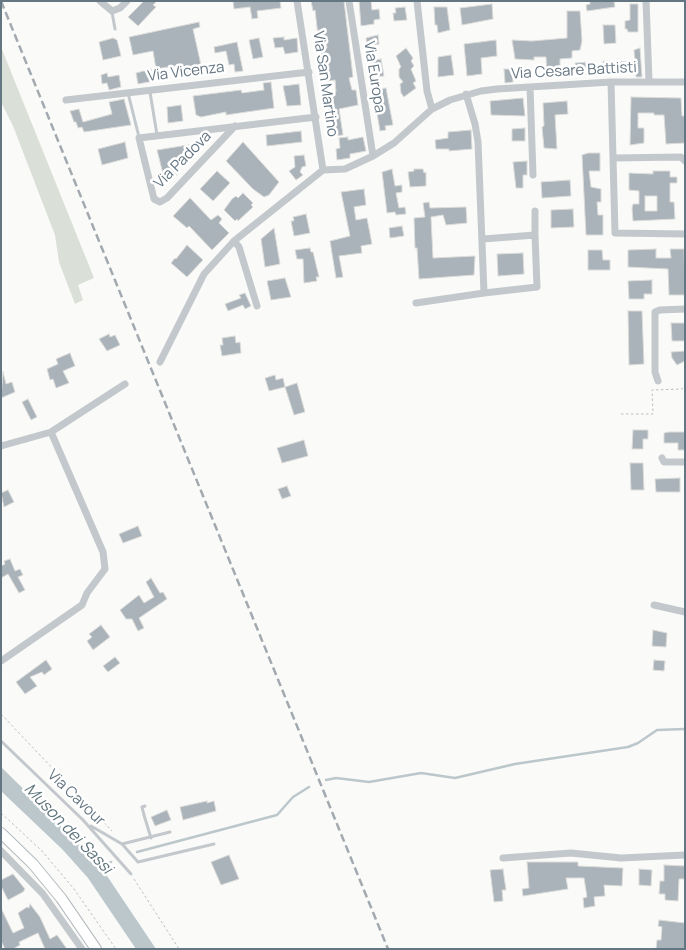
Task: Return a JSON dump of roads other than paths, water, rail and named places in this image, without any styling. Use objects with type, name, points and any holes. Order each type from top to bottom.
[{"type":"main road","points":[[1,833],[33,864],[56,892],[96,949]]},
{"type":"street","points":[[100,1],[112,11],[120,8],[127,1]]},
{"type":"street","name":"Via San Martino","points":[[297,1],[323,170]]},
{"type":"street","name":"Via Europa","points":[[349,1],[373,156]]},
{"type":"street","points":[[416,1],[427,91],[432,109]]},
{"type":"street","points":[[646,1],[649,81]]},
{"type":"street","name":"Via Vicenza","points":[[66,100],[309,72]]},
{"type":"street","points":[[611,82],[615,233],[685,234]]},
{"type":"street","name":"Via Cesare Battisti","points":[[323,170],[345,169],[373,156],[394,143],[432,109],[466,94],[530,87],[611,82],[685,82]]},
{"type":"street","points":[[530,87],[533,175]]},
{"type":"street","points":[[466,94],[478,142],[484,293]]},
{"type":"street","name":"Via Padova","points":[[235,126],[167,198],[160,202],[154,199],[139,138],[235,126],[316,117]]},
{"type":"street","points":[[613,158],[681,157],[685,161]]},
{"type":"street","points":[[160,362],[204,274],[234,241],[323,170]]},
{"type":"street","points":[[416,303],[537,287],[535,211]]},
{"type":"street","points":[[483,239],[535,235]]},
{"type":"street","points":[[234,241],[239,247],[257,306]]},
{"type":"street","points":[[658,382],[655,372],[655,312],[685,309]]},
{"type":"street","points":[[1,446],[52,432],[125,384]]},
{"type":"street","points":[[1,661],[82,605],[87,593],[105,569],[103,552],[52,432]]},
{"type":"street","points":[[662,458],[664,462],[685,462]]},
{"type":"street","points":[[654,605],[685,612]]},
{"type":"street","points":[[1,851],[43,894],[82,949]]},
{"type":"street","points":[[503,858],[571,853],[620,858],[685,855]]},
{"type":"lane","points":[[112,11],[115,29]]},
{"type":"lane","points":[[150,91],[158,136]]},
{"type":"lane","points":[[128,93],[139,138]]},
{"type":"lane","name":"Via Cavour","points":[[1,741],[88,825],[131,874]]},
{"type":"lane","points":[[145,806],[142,807],[151,838]]},
{"type":"lane","points":[[88,825],[122,844],[138,862],[214,844]]},
{"type":"lane","points":[[122,844],[170,832]]},
{"type":"waterway","points":[[326,780],[336,778],[369,782],[421,773],[455,778],[515,764],[628,747],[638,743],[657,730],[685,729]]},
{"type":"waterway","points":[[137,852],[277,815],[293,797],[309,787]]},
{"type":"waterway","name":"Muson dei Sassi","points":[[100,868],[111,862]]},
{"type":"railway","points":[[1,1],[388,949]]}]
